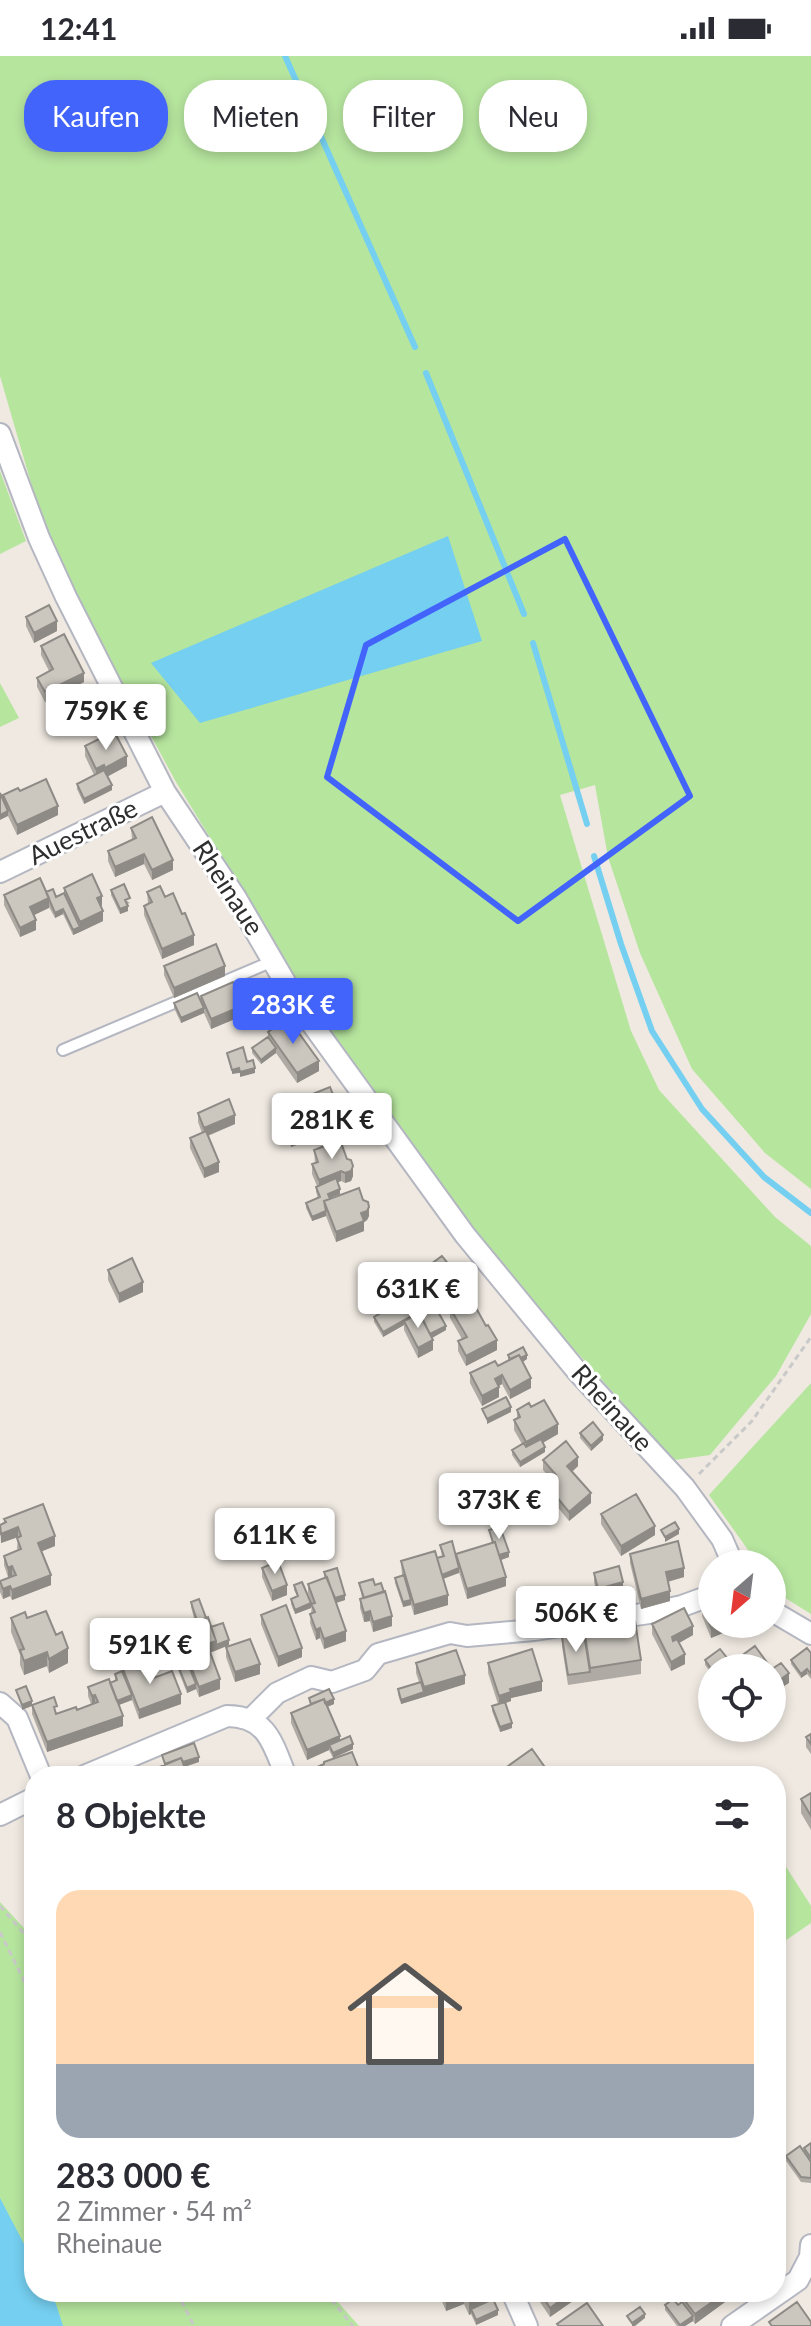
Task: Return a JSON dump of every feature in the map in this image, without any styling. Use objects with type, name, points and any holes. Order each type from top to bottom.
[{"type":"street","name":"Rheinaue","points":[[0,434],[44,549],[165,792],[236,898],[299,1006],[465,1235],[576,1370],[685,1488],[727,1550]]},
{"type":"street","name":"Auestraße","points":[[0,872],[165,792]]},
{"type":"street","points":[[251,1719],[277,1693],[311,1677],[332,1682],[365,1670],[378,1654],[450,1633],[467,1636],[534,1630],[649,1613],[698,1600]]},
{"type":"street","points":[[786,1619],[811,1634]]},
{"type":"street","points":[[0,1703],[17,1718],[37,1766]]},
{"type":"street","points":[[121,1766],[227,1716],[251,1719],[262,1726],[282,1766]]},
{"type":"street","points":[[0,1815],[24,1803]]},
{"type":"street","points":[[786,2288],[798,2280],[810,2257],[811,2245]]},
{"type":"street","points":[[516,2302],[527,2326]]},
{"type":"street","points":[[732,2326],[766,2302]]},
{"type":"lane","points":[[63,1050],[273,961]]},
{"type":"path","points":[[685,1488],[752,1421],[811,1337]]},
{"type":"path","points":[[0,1906],[24,1934]]},
{"type":"path","points":[[0,1932],[24,1981]]},
{"type":"path","points":[[182,2302],[194,2326]]},
{"type":"path","points":[[333,2302],[353,2326]]},
{"type":"highlighted area","points":[[565,539],[690,796],[518,921],[327,777],[366,645]]},
{"type":"green space","points":[[0,56],[811,56],[811,1189],[765,1153],[692,1069],[640,953],[608,857],[595,785],[560,795],[631,1031],[659,1090],[775,1217],[811,1246],[811,1314],[776,1376],[710,1455],[674,1460],[510,1278],[313,1006],[176,782],[46,535],[0,376]]},
{"type":"green space","points":[[0,471],[26,541],[0,554]]},
{"type":"green space","points":[[0,683],[19,718],[0,727]]},
{"type":"green space","points":[[811,1383],[811,1614],[786,1598],[786,1550],[748,1550],[709,1495]]},
{"type":"green space","points":[[786,1867],[811,1906],[811,1923],[786,1940]]},
{"type":"green space","points":[[0,1902],[24,1928],[24,2302],[338,2302],[359,2326],[0,2326]]},
{"type":"water","points":[[448,536],[482,641],[200,723],[151,663]]},
{"type":"water","points":[[0,2198],[24,2244],[24,2302],[55,2302],[63,2326],[0,2326]]},
{"type":"building","points":[[49,605],[57,621],[34,633],[26,617]]},
{"type":"building","points":[[64,634],[84,673],[45,692],[37,678],[53,669],[41,646]]},
{"type":"building","points":[[116,735],[127,756],[105,768],[104,765],[96,769],[85,746]]},
{"type":"building","points":[[104,770],[112,785],[84,799],[77,784]]},
{"type":"building","points":[[46,779],[58,806],[17,825],[3,795]]},
{"type":"building","points":[[0,793],[8,811],[0,815]]},
{"type":"building","points":[[152,817],[173,860],[152,870],[144,854],[115,867],[108,851],[136,838],[131,828]]},
{"type":"building","points":[[92,874],[102,896],[97,898],[103,911],[80,922],[64,888]]},
{"type":"building","points":[[40,878],[49,898],[30,907],[36,920],[20,928],[4,895]]},
{"type":"building","points":[[124,884],[130,898],[125,900],[128,906],[120,909],[111,890]]},
{"type":"building","points":[[160,886],[165,897],[173,893],[194,935],[162,949],[144,906],[152,902],[147,892]]},
{"type":"building","points":[[53,889],[56,897],[64,893],[80,927],[73,930],[63,909],[55,913],[46,892]]},
{"type":"building","points":[[216,944],[225,966],[174,988],[164,966]]},
{"type":"building","points":[[233,982],[242,1006],[211,1019],[201,996]]},
{"type":"building","points":[[197,993],[204,1008],[181,1018],[174,1003]]},
{"type":"building","points":[[288,1018],[319,1061],[297,1073],[268,1032]]},
{"type":"building","points":[[268,1037],[276,1048],[261,1060],[252,1048]]},
{"type":"building","points":[[243,1047],[247,1062],[253,1060],[255,1068],[240,1072],[239,1068],[232,1070],[227,1053]]},
{"type":"building","points":[[330,1087],[342,1117],[291,1137],[280,1107]]},
{"type":"building","points":[[229,1099],[235,1115],[204,1128],[198,1113]]},
{"type":"building","points":[[206,1131],[219,1162],[204,1169],[190,1138]]},
{"type":"building","points":[[340,1140],[347,1159],[351,1160],[351,1171],[341,1171],[319,1180],[312,1164],[318,1162],[314,1150]]},
{"type":"building","points":[[336,1178],[340,1189],[328,1194],[330,1199],[324,1201],[326,1211],[312,1217],[306,1203],[320,1197],[316,1187]]},
{"type":"building","points":[[359,1188],[369,1207],[361,1213],[364,1221],[336,1232],[324,1201]]},
{"type":"building","points":[[442,1256],[458,1276],[437,1291],[423,1270]]},
{"type":"building","points":[[132,1258],[143,1282],[119,1294],[108,1270]]},
{"type":"building","points":[[401,1266],[407,1274],[411,1272],[415,1282],[396,1295],[385,1278]]},
{"type":"building","points":[[423,1275],[437,1296],[427,1303],[415,1286],[415,1281]]},
{"type":"building","points":[[470,1297],[497,1340],[466,1356],[458,1341],[467,1337],[450,1308]]},
{"type":"building","points":[[414,1301],[420,1311],[383,1332],[374,1317],[394,1305],[397,1311]]},
{"type":"building","points":[[436,1308],[446,1326],[430,1334],[421,1316]]},
{"type":"building","points":[[419,1313],[433,1340],[418,1348],[404,1321]]},
{"type":"building","points":[[523,1347],[527,1355],[510,1359],[508,1355]]},
{"type":"building","points":[[519,1355],[531,1378],[510,1390],[502,1375],[495,1379],[499,1387],[482,1396],[470,1373],[495,1361],[498,1366]]},
{"type":"building","points":[[506,1397],[511,1407],[487,1419],[482,1409]]},
{"type":"building","points":[[544,1400],[558,1424],[526,1442],[514,1420],[520,1417],[517,1410]]},
{"type":"building","points":[[593,1422],[603,1435],[591,1446],[580,1433]]},
{"type":"building","points":[[541,1439],[545,1447],[520,1462],[512,1450]]},
{"type":"building","points":[[566,1441],[578,1457],[567,1466],[591,1493],[569,1512],[546,1484],[556,1475],[543,1460]]},
{"type":"building","points":[[636,1494],[655,1526],[621,1546],[601,1514]]},
{"type":"building","points":[[43,1504],[55,1536],[38,1543],[51,1575],[12,1590],[10,1586],[3,1589],[0,1581],[16,1575],[12,1566],[8,1568],[4,1556],[21,1549],[17,1538],[21,1536],[18,1527],[1,1534],[0,1525],[6,1522],[4,1519]]},
{"type":"building","points":[[675,1522],[679,1529],[665,1537],[661,1530]]},
{"type":"building","points":[[500,1527],[509,1552],[499,1555],[489,1530]]},
{"type":"building","points":[[452,1541],[459,1568],[442,1575],[437,1558],[444,1556],[440,1545]]},
{"type":"building","points":[[678,1541],[684,1568],[666,1572],[670,1591],[641,1599],[630,1554]]},
{"type":"building","points":[[495,1542],[506,1577],[467,1589],[456,1554]]},
{"type":"building","points":[[435,1551],[448,1595],[414,1605],[401,1561]]},
{"type":"building","points":[[278,1561],[287,1585],[272,1591],[262,1568]]},
{"type":"building","points":[[619,1566],[623,1582],[598,1589],[594,1573]]},
{"type":"building","points":[[337,1568],[345,1595],[335,1598],[324,1572]]},
{"type":"building","points":[[404,1575],[411,1600],[403,1602],[395,1578]]},
{"type":"building","points":[[327,1577],[346,1631],[324,1639],[320,1628],[316,1630],[310,1614],[315,1612],[311,1604],[315,1603],[308,1584]]},
{"type":"building","points":[[373,1579],[375,1585],[381,1583],[384,1592],[364,1598],[359,1583]]},
{"type":"building","points":[[302,1582],[311,1603],[295,1610],[291,1599],[298,1596],[294,1585]]},
{"type":"building","points":[[385,1591],[392,1616],[373,1622],[370,1611],[364,1613],[360,1599]]},
{"type":"building","points":[[199,1599],[206,1618],[197,1621],[191,1602]]},
{"type":"building","points":[[286,1605],[302,1648],[278,1657],[261,1615]]},
{"type":"building","points":[[684,1608],[693,1626],[672,1637],[673,1641],[677,1639],[685,1654],[671,1662],[652,1624]]},
{"type":"building","points":[[46,1611],[56,1635],[62,1632],[68,1648],[49,1659],[47,1652],[24,1661],[20,1650],[24,1649],[11,1618],[25,1612],[27,1618]]},
{"type":"building","points":[[208,1617],[216,1641],[207,1644],[220,1679],[199,1687],[185,1651],[200,1645],[193,1623]]},
{"type":"building","points":[[635,1621],[641,1660],[590,1668],[584,1629]]},
{"type":"building","points":[[223,1623],[229,1640],[216,1645],[211,1627]]},
{"type":"building","points":[[584,1634],[590,1672],[568,1675],[562,1637]]},
{"type":"building","points":[[250,1639],[260,1664],[235,1672],[226,1647]]},
{"type":"building","points":[[146,1645],[157,1672],[150,1675],[138,1648]]},
{"type":"building","points":[[755,1646],[761,1654],[744,1654]]},
{"type":"building","points":[[807,1648],[811,1653],[811,1674],[807,1669],[801,1674],[791,1660]]},
{"type":"building","points":[[532,1649],[542,1681],[510,1689],[511,1692],[499,1696],[488,1663]]},
{"type":"building","points":[[456,1650],[465,1675],[424,1687],[416,1663]]},
{"type":"building","points":[[186,1659],[196,1684],[187,1688],[177,1663]]},
{"type":"building","points":[[144,1661],[151,1679],[172,1671],[181,1694],[139,1710],[123,1669]]},
{"type":"building","points":[[122,1671],[132,1695],[117,1701],[110,1683],[117,1680],[115,1674]]},
{"type":"building","points":[[109,1679],[123,1716],[47,1742],[32,1705],[54,1697],[56,1714],[76,1707],[77,1710],[98,1702],[88,1687]]},
{"type":"building","points":[[421,1682],[424,1692],[401,1700],[398,1689]]},
{"type":"building","points":[[26,1686],[32,1701],[22,1705],[16,1690]]},
{"type":"building","points":[[329,1689],[334,1699],[311,1704],[309,1698]]},
{"type":"building","points":[[324,1699],[340,1736],[307,1750],[291,1713]]},
{"type":"building","points":[[505,1702],[512,1723],[500,1727],[492,1706]]},
{"type":"building","points":[[350,1736],[353,1744],[333,1753],[329,1745]]},
{"type":"building","points":[[194,1743],[199,1757],[183,1762],[181,1758],[165,1764],[162,1755]]},
{"type":"building","points":[[532,1749],[544,1766],[508,1766]]},
{"type":"building","points":[[352,1752],[358,1766],[320,1766]]},
{"type":"building","points":[[181,1758],[184,1766],[162,1766]]},
{"type":"building","points":[[811,1793],[811,1816],[801,1799]]},
{"type":"building","points":[[811,2143],[811,2158],[804,2148]]},
{"type":"building","points":[[800,2146],[811,2162],[811,2178],[801,2177],[786,2156]]},
{"type":"building","points":[[494,2302],[498,2310],[476,2320],[471,2309]]},
{"type":"building","points":[[682,2302],[693,2316],[680,2325],[665,2305]]},
{"type":"building","points":[[686,2302],[712,2302],[695,2314]]},
{"type":"building","points":[[797,2302],[811,2326],[772,2326],[769,2322]]},
{"type":"building","points":[[587,2303],[603,2326],[557,2324]]},
{"type":"building","points":[[640,2307],[645,2314],[632,2323],[627,2316]]},
{"type":"waterway","points":[[285,56],[415,347]]},
{"type":"waterway","points":[[426,373],[524,614]]},
{"type":"waterway","points":[[533,643],[587,824]]},
{"type":"waterway","points":[[594,856],[652,1031],[702,1109],[764,1177],[811,1213]]}]
